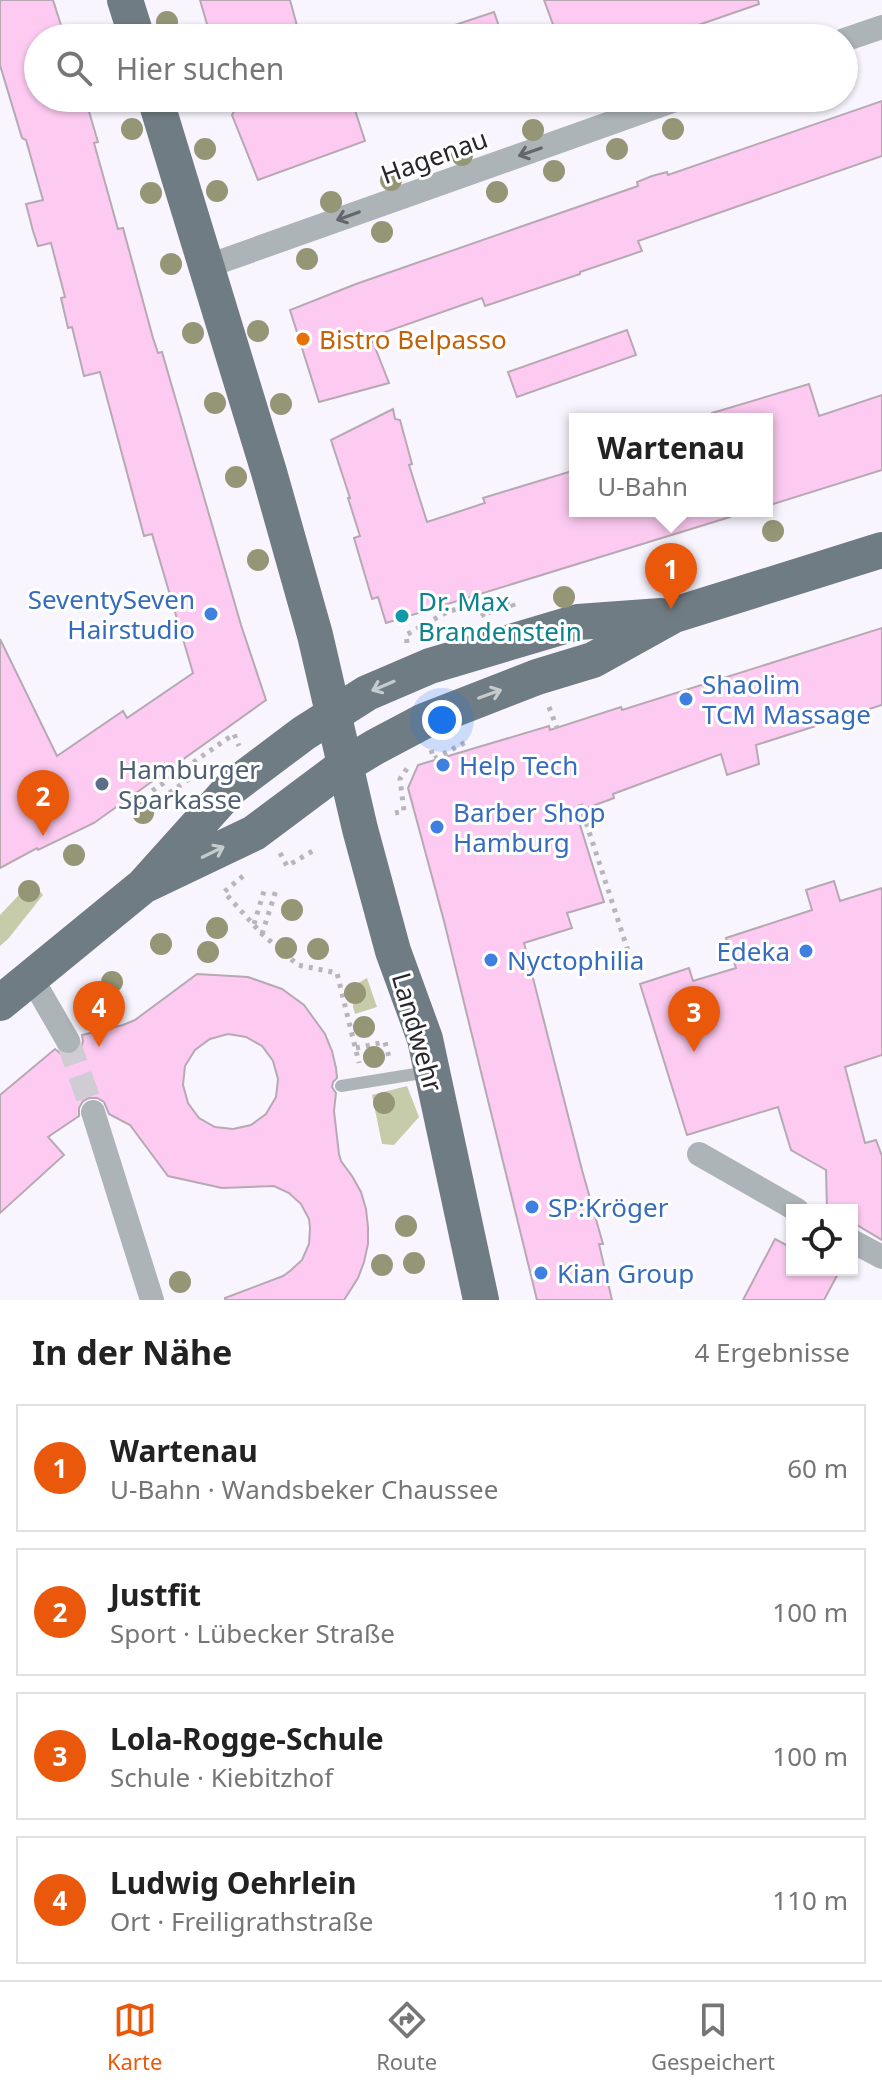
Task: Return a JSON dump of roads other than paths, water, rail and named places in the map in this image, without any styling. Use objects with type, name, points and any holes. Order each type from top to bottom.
[{"type":"main road","points":[[125,0],[133,24]]},
{"type":"main road","name":"Landwehr","points":[[159,112],[315,635],[360,829],[393,951],[425,1039],[481,1300]]},
{"type":"main road","points":[[143,886],[254,833],[345,765],[424,721],[537,677],[593,660],[674,615],[882,550]]},
{"type":"main road","points":[[0,1003],[143,886],[232,787],[333,713],[367,693],[430,666],[578,622],[674,615]]},
{"type":"street","points":[[858,35],[882,27]]},
{"type":"street","name":"Hagenau","points":[[205,267],[642,112]]},
{"type":"street","points":[[31,977],[68,1041]]},
{"type":"street","points":[[93,1112],[152,1300]]},
{"type":"street","points":[[699,1154],[786,1204]]},
{"type":"street","points":[[858,1244],[882,1257]]},
{"type":"lane","points":[[341,1086],[432,1071]]},
{"type":"tunnel","points":[[68,1041],[93,1112]]},
{"type":"place","name":"Bistro Belpasso","points":[[303,339]]},
{"type":"place","name":"Wartenau","points":[[671,609]]},
{"type":"place","name":"SeventySeven Hairstudio","points":[[211,614]]},
{"type":"place","name":"Dr. Max Brandenstein","points":[[402,616]]},
{"type":"place","name":"Shaolim TCM Massage","points":[[686,699]]},
{"type":"place","name":"Help Tech","points":[[443,765]]},
{"type":"place","name":"Hamburger Sparkasse","points":[[102,784]]},
{"type":"place","name":"Barber Shop Hamburg","points":[[437,827]]},
{"type":"place","name":"Justfit","points":[[43,836]]},
{"type":"place","name":"Edeka","points":[[806,951]]},
{"type":"place","name":"Nyctophilia","points":[[491,960]]},
{"type":"place","name":"Ludwig Oehrlein","points":[[99,1047]]},
{"type":"place","name":"Lola-Rogge-Schule","points":[[694,1052]]},
{"type":"place","name":"SP:Kröger","points":[[532,1207]]},
{"type":"place","name":"Kian Group","points":[[541,1273]]}]
